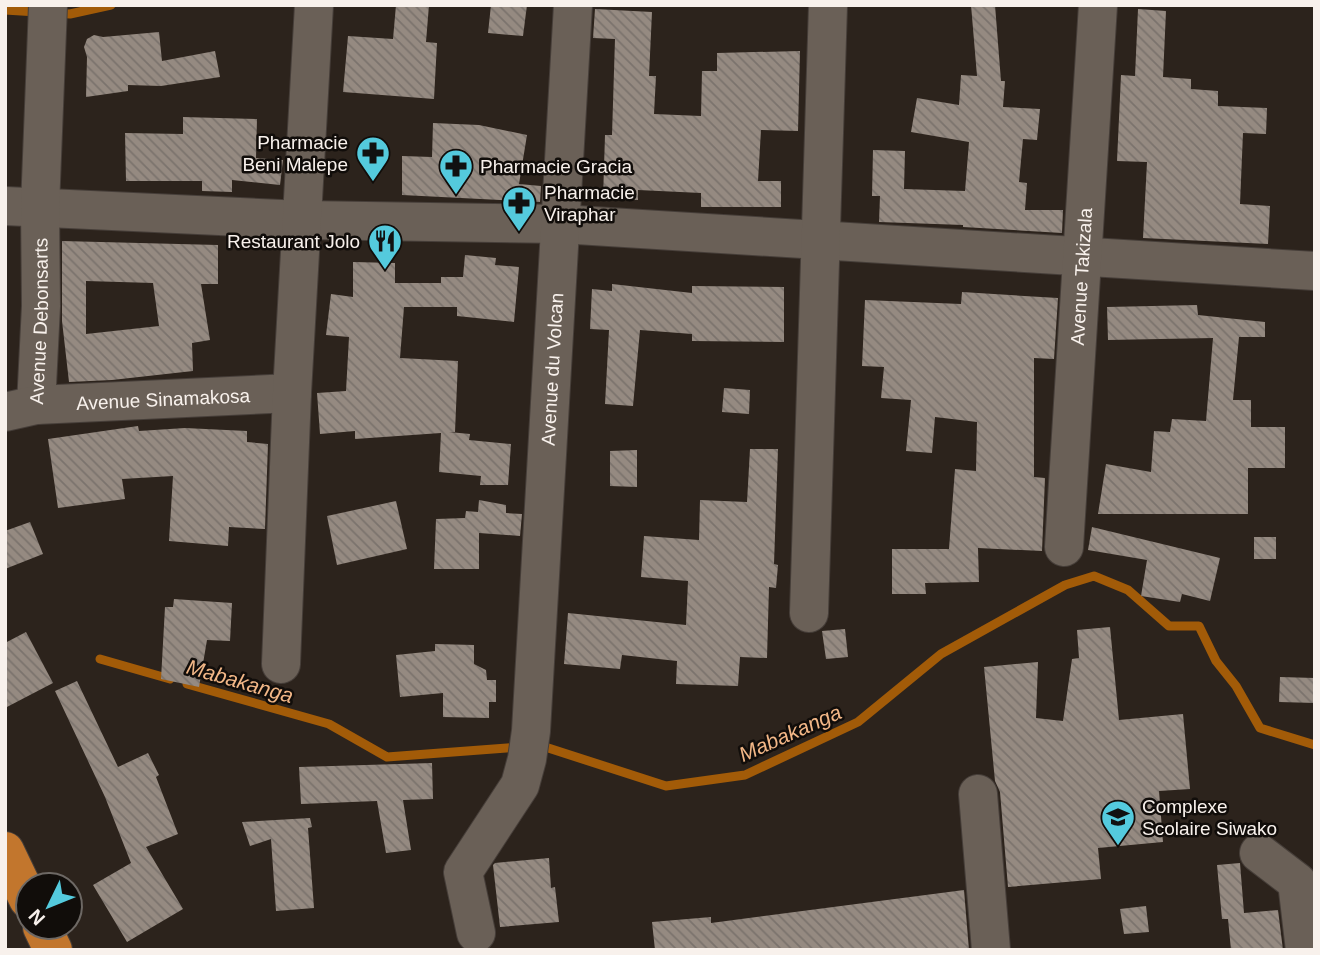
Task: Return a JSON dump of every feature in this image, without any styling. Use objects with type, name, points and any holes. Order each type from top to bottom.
[{"type":"highway","points":[[5,851],[15,871]]},
{"type":"street","points":[[281,664],[292,393],[314,5]]},
{"type":"street","name":"Avenue du Volcan","points":[[476,933],[463,872],[520,785],[529,745],[573,5]]},
{"type":"street","points":[[809,613],[828,5]]},
{"type":"street","name":"Avenue Takizala","points":[[1064,547],[1098,5]]},
{"type":"street","name":"Avenue Debonsarts","points":[[21,408],[41,306],[23,206],[48,13]]},
{"type":"street","points":[[23,206],[303,220],[561,225],[1315,271]]},
{"type":"street","name":"Avenue Sinamakosa","points":[[21,408],[292,393]]},
{"type":"street","points":[[978,794],[991,950]]},
{"type":"street","points":[[1259,853],[1297,882],[1305,950]]},
{"type":"building","points":[[396,5],[429,5],[426,42],[437,43],[434,99],[343,92],[348,36],[393,39]]},
{"type":"building","points":[[491,5],[527,5],[523,36],[488,33]]},
{"type":"building","points":[[971,5],[995,5],[1001,81],[1005,81],[1003,107],[1040,109],[1037,140],[1023,139],[1019,182],[1027,183],[1025,210],[1063,210],[1062,233],[879,222],[880,196],[872,196],[873,150],[905,151],[904,189],[965,191],[969,142],[911,132],[917,98],[959,105],[961,75],[977,76]]},
{"type":"building","points":[[595,9],[652,12],[649,76],[656,76],[654,114],[701,116],[702,71],[717,71],[717,53],[800,51],[798,131],[761,130],[758,181],[781,181],[781,207],[701,207],[701,193],[638,190],[638,200],[603,199],[605,135],[612,135],[615,39],[593,38]]},
{"type":"building","points":[[1138,9],[1166,11],[1163,77],[1191,79],[1191,89],[1218,91],[1218,106],[1267,108],[1266,134],[1243,133],[1240,204],[1270,206],[1268,244],[1143,238],[1147,162],[1117,161],[1121,75],[1135,76]]},
{"type":"building","points":[[159,32],[162,61],[215,51],[220,77],[161,86],[128,85],[128,91],[86,97],[87,57],[84,47],[87,39],[94,35],[103,37]]},
{"type":"building","points":[[183,117],[257,119],[256,158],[283,160],[280,185],[232,180],[232,192],[202,191],[202,181],[126,181],[125,133],[183,134]]},
{"type":"building","points":[[433,123],[479,125],[527,135],[519,184],[541,186],[540,202],[402,195],[402,156],[432,157]]},
{"type":"building","points":[[62,241],[218,245],[218,284],[201,284],[210,340],[192,343],[193,371],[69,382],[62,321]],"holes":[[[86,281],[153,283],[159,326],[86,334]]]},
{"type":"building","points":[[465,255],[496,258],[495,265],[519,267],[514,322],[457,316],[457,307],[404,307],[400,358],[458,361],[455,432],[449,432],[470,434],[469,440],[511,444],[508,485],[480,485],[481,476],[439,472],[441,433],[355,439],[355,431],[320,434],[317,393],[346,391],[349,337],[326,335],[331,294],[353,297],[353,262],[395,263],[395,283],[441,283],[441,277],[463,277]]},
{"type":"building","points":[[612,284],[692,293],[692,286],[784,287],[784,342],[692,341],[692,334],[640,330],[633,406],[605,404],[609,330],[590,329],[592,289],[612,291]]},
{"type":"building","points":[[962,292],[1058,298],[1054,359],[1034,358],[1034,477],[1045,478],[1042,551],[978,548],[979,582],[925,583],[926,594],[892,594],[892,549],[949,549],[955,469],[976,471],[977,422],[935,417],[932,453],[906,451],[911,400],[881,398],[884,367],[862,366],[865,300],[961,304]]},
{"type":"building","points":[[1197,305],[1198,315],[1265,322],[1265,337],[1239,337],[1233,400],[1251,400],[1251,427],[1285,427],[1285,468],[1248,468],[1248,514],[1098,514],[1106,464],[1151,472],[1154,431],[1170,432],[1172,419],[1206,421],[1213,338],[1108,340],[1107,307]]},
{"type":"building","points":[[724,388],[750,390],[749,414],[722,412]]},
{"type":"building","points":[[138,426],[139,431],[185,428],[247,431],[247,442],[268,444],[265,529],[229,527],[228,546],[169,541],[173,476],[122,479],[125,499],[58,508],[48,439]]},
{"type":"building","points":[[750,449],[778,449],[774,564],[778,565],[776,588],[769,587],[767,658],[740,657],[738,686],[676,684],[677,661],[622,655],[620,669],[564,664],[568,613],[686,625],[688,581],[641,577],[644,536],[699,540],[700,500],[747,502]]},
{"type":"building","points":[[637,450],[637,487],[610,486],[610,451]]},
{"type":"building","points":[[479,500],[506,505],[506,513],[522,514],[520,536],[479,533],[479,569],[434,569],[436,519],[465,518],[466,511],[478,512]]},
{"type":"building","points":[[396,501],[407,549],[337,565],[327,516]]},
{"type":"building","points":[[30,522],[43,554],[5,569],[5,531]]},
{"type":"building","points":[[1092,527],[1220,558],[1210,601],[1182,594],[1180,602],[1141,596],[1147,560],[1088,550]]},
{"type":"building","points":[[1254,537],[1276,537],[1276,559],[1254,559]]},
{"type":"building","points":[[174,599],[232,603],[230,641],[207,640],[199,687],[161,679],[165,607],[173,607]]},
{"type":"building","points":[[1110,627],[1119,720],[1183,714],[1190,789],[1159,791],[1163,842],[1098,848],[1101,879],[1008,887],[1000,792],[995,781],[984,667],[1038,662],[1036,718],[1063,721],[1072,659],[1079,658],[1077,630]]},
{"type":"building","points":[[845,629],[848,657],[826,659],[822,631]]},
{"type":"building","points":[[26,632],[53,683],[5,708],[5,643]]},
{"type":"building","points":[[435,644],[474,645],[474,664],[486,670],[487,680],[496,680],[496,702],[489,702],[489,718],[443,717],[443,693],[400,697],[396,655],[435,651]]},
{"type":"building","points":[[1280,677],[1315,678],[1315,703],[1279,702]]},
{"type":"building","points":[[77,681],[118,767],[148,753],[159,775],[156,777],[178,834],[146,847],[183,909],[127,942],[93,885],[131,863],[105,797],[55,691]]},
{"type":"building","points":[[432,763],[433,799],[403,800],[411,850],[386,853],[377,801],[301,804],[299,767]]},
{"type":"building","points":[[310,818],[312,827],[308,828],[314,908],[276,911],[271,839],[250,846],[242,822]]},
{"type":"building","points":[[549,858],[551,888],[555,887],[559,922],[500,927],[493,865]]},
{"type":"building","points":[[1240,863],[1244,913],[1278,910],[1283,950],[1231,950],[1228,919],[1222,919],[1217,865]]},
{"type":"building","points":[[964,890],[969,950],[655,950],[652,922],[711,917],[711,923]]},
{"type":"building","points":[[1146,906],[1149,932],[1124,934],[1120,909]]},
{"type":"waterway","points":[[55,13],[70,14],[111,5]]},
{"type":"waterway","points":[[5,10],[37,12]]},
{"type":"waterway","name":"Mabakanga","points":[[539,745],[666,786],[745,775],[858,722],[941,654],[1065,585],[1094,576],[1128,590],[1169,626],[1199,626],[1216,661],[1236,686],[1260,728],[1315,745]]},
{"type":"waterway","name":"Mabakanga","points":[[100,659],[170,679]]},
{"type":"waterway","name":"Mabakanga","points":[[187,684],[329,724],[387,757],[519,747]]},
{"type":"place","name":"Pharmacie Beni Malepe","points":[[373,183]]},
{"type":"place","name":"Pharmacie Gracia","points":[[456,196]]},
{"type":"place","name":"Pharmacie Viraphar","points":[[519,233]]},
{"type":"place","name":"Restaurant Jolo","points":[[385,271]]},
{"type":"place","name":"Complexe Scolaire Siwako","points":[[1118,847]]}]
